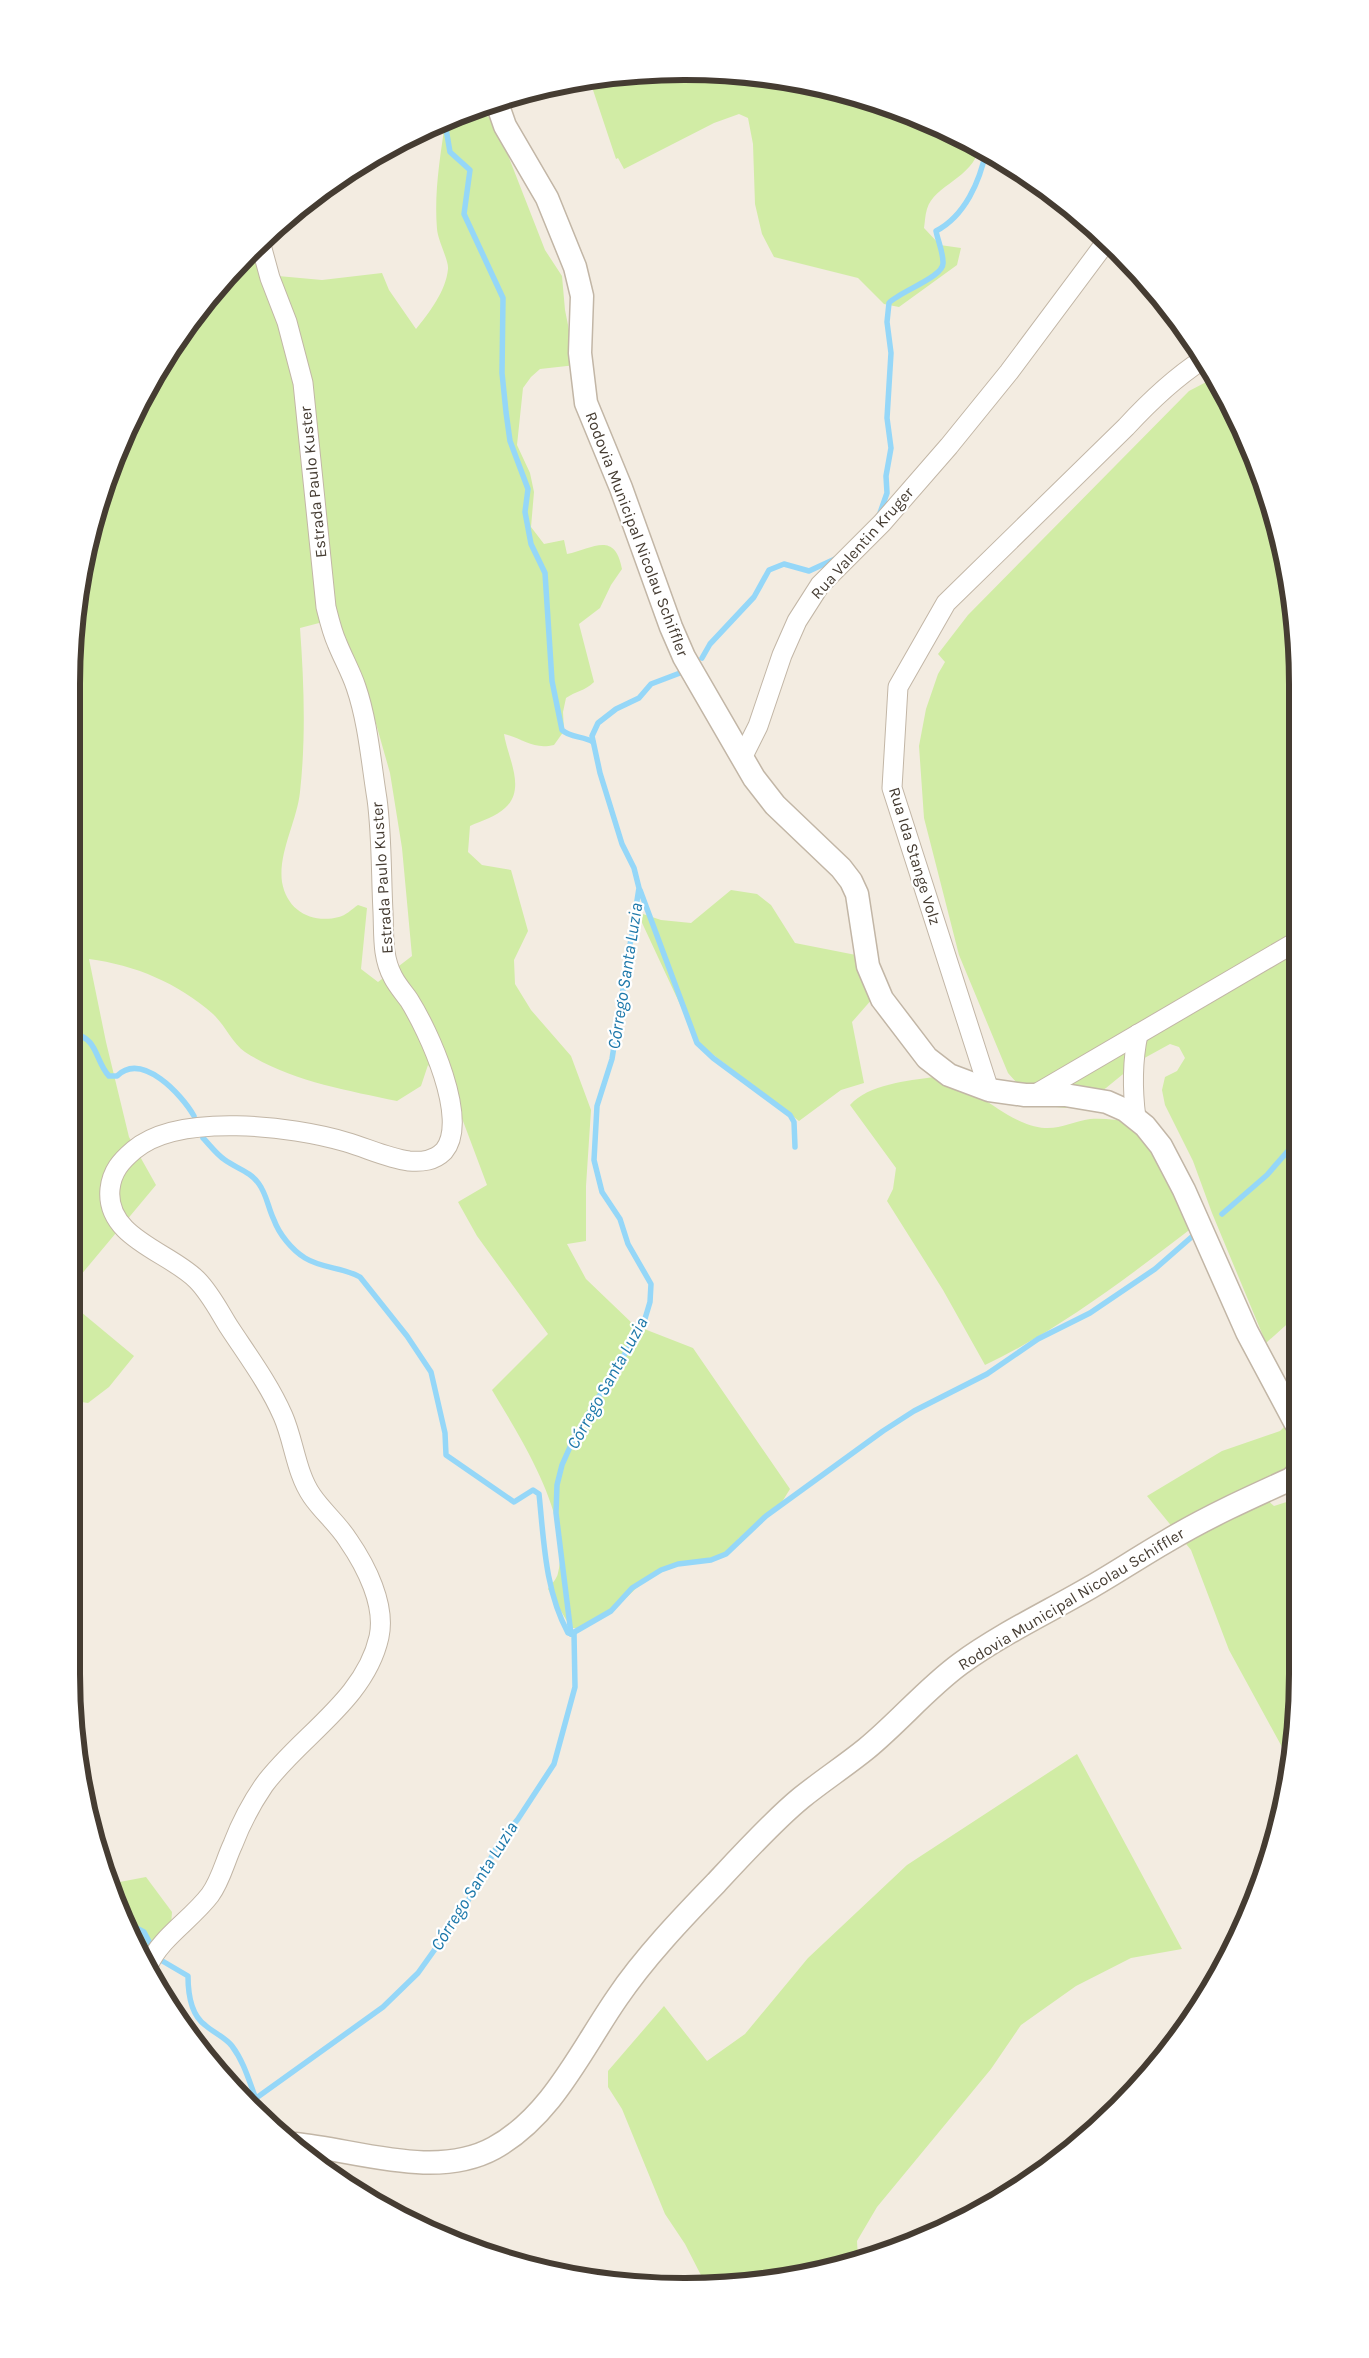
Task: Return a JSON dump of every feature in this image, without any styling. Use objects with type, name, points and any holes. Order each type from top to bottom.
[{"type":"street","name":"Rodovia Municipal Nicolau Schiffler","points":[[499,109],[505,126],[547,198],[578,275],[582,296],[580,331],[583,387],[592,420],[621,488],[671,627],[684,657],[754,778],[775,805],[841,868],[851,881],[857,894],[868,966],[874,982],[887,1005],[927,1058],[938,1068],[967,1084],[989,1090],[1034,1095],[1065,1095],[1107,1102],[1136,1118],[1153,1135],[1173,1168],[1247,1332],[1289,1411]]},
{"type":"street","name":"Rua Valentin Kruger","points":[[742,758],[758,726],[782,655],[797,621],[820,585],[882,523],[949,446],[1009,372],[1102,248]]},
{"type":"street","name":"Estrada Paulo Kuster","points":[[152,1959],[159,1946],[187,1921],[215,1889],[249,1809],[264,1785],[284,1760],[348,1696],[365,1671],[380,1633],[381,1617],[376,1598],[348,1538],[311,1495],[301,1473],[283,1416],[258,1370],[196,1278],[132,1235],[116,1217],[109,1195],[112,1178],[118,1164],[145,1140],[164,1133],[218,1125],[303,1133],[346,1142],[386,1156],[413,1161],[430,1161],[442,1154],[451,1140],[453,1123],[451,1104],[430,1040],[410,1001],[393,977],[384,950],[381,840],[378,805],[366,735],[356,687],[334,637],[326,607],[303,383],[287,322],[270,278],[263,252]]},
{"type":"street","name":"Rua Ida Stange Volz","points":[[989,1090],[892,788],[898,687],[946,604],[1126,427],[1152,398],[1180,374],[1196,364]]},
{"type":"street","points":[[1034,1095],[1289,947]]},
{"type":"street","points":[[1136,1118],[1132,1060],[1138,1034]]},
{"type":"street","name":"Rodovia Municipal Nicolau Schiffler","points":[[307,2145],[391,2159],[423,2162],[470,2158],[492,2149],[512,2137],[532,2119],[556,2090],[617,1997],[641,1967],[716,1882],[800,1799],[867,1748],[960,1664],[1116,1573],[1165,1542],[1217,1513],[1289,1480]]},
{"type":"green space","points":[[684,80],[724,81],[763,85],[841,101],[879,112],[916,126],[976,155],[969,167],[931,201],[926,214],[924,228],[940,245],[961,248],[957,265],[899,307],[884,304],[858,278],[774,257],[762,234],[755,204],[753,144],[748,118],[739,114],[714,123],[624,169],[618,158],[616,159],[592,87],[645,81]]},
{"type":"green space","points":[[481,115],[493,117],[545,250],[562,276],[565,310],[576,365],[540,369],[523,388],[517,445],[530,473],[534,492],[531,527],[544,544],[564,540],[567,554],[594,546],[608,546],[619,557],[622,569],[611,585],[600,608],[579,624],[594,682],[566,698],[563,712],[564,731],[554,745],[534,745],[504,734],[514,772],[515,792],[505,808],[489,818],[470,826],[468,852],[482,865],[511,870],[528,931],[514,960],[515,984],[531,1010],[571,1056],[591,1110],[586,1186],[586,1241],[567,1244],[586,1279],[634,1325],[693,1348],[790,1489],[777,1510],[756,1523],[738,1539],[732,1551],[712,1558],[675,1564],[647,1578],[627,1597],[584,1628],[571,1628],[548,1589],[557,1575],[560,1551],[558,1527],[541,1478],[492,1390],[548,1334],[477,1236],[458,1202],[487,1185],[454,1097],[428,1065],[421,1086],[397,1101],[299,1077],[262,1062],[245,1052],[236,1044],[213,1014],[200,1003],[171,985],[139,971],[89,959],[106,1042],[129,1137],[156,1185],[80,1276],[81,645],[92,567],[112,490],[142,417],[182,349],[230,286],[270,245],[278,276],[322,280],[382,273],[389,290],[416,329],[431,309],[447,277],[447,261],[437,229],[436,202],[444,130]],"holes":[[[323,622],[371,706],[390,773],[402,848],[412,956],[378,982],[361,969],[367,908],[358,905],[344,915],[329,919],[310,917],[295,908],[289,901],[282,882],[285,848],[298,803],[302,772],[304,710],[300,628]]]},
{"type":"green space","points":[[1208,381],[1227,417],[1243,453],[1257,490],[1268,528],[1284,606],[1288,645],[1289,1322],[1266,1343],[1212,1213],[1193,1161],[1165,1105],[1162,1090],[1165,1077],[1177,1071],[1185,1058],[1179,1047],[1170,1044],[1139,1061],[1106,1088],[1086,1101],[1065,1108],[1034,1102],[1008,1073],[959,955],[924,818],[919,746],[926,709],[938,674],[945,662],[938,654],[968,615],[1189,391]]},
{"type":"green space","points":[[731,890],[757,894],[771,905],[795,943],[856,955],[873,998],[852,1022],[864,1083],[841,1090],[799,1121],[698,1043],[637,912],[661,920],[691,923]]},
{"type":"green space","points":[[934,1077],[975,1094],[1011,1117],[1036,1127],[1056,1127],[1090,1119],[1131,1122],[1201,1221],[1070,1317],[985,1365],[943,1290],[887,1201],[893,1189],[896,1168],[850,1105],[867,1092],[878,1088]]},
{"type":"green space","points":[[80,1311],[134,1356],[109,1387],[88,1403],[80,1402]]},
{"type":"green space","points":[[1289,1422],[1289,1464],[1287,1475],[1264,1497],[1274,1506],[1289,1501],[1289,1674],[1284,1751],[1229,1650],[1191,1550],[1147,1496],[1222,1451],[1280,1431]]},
{"type":"green space","points":[[1077,1754],[1182,1949],[1131,1958],[1076,1986],[1021,2025],[991,2069],[877,2207],[857,2241],[858,2252],[802,2266],[763,2273],[702,2278],[685,2244],[665,2214],[622,2109],[608,2087],[608,2071],[664,2006],[707,2061],[745,2034],[808,1958],[907,1865]]},
{"type":"green space","points":[[146,1877],[172,1912],[170,1939],[150,1955],[126,1905],[117,1882]]},
{"type":"waterway","name":"Córrego Santa Luzia","points":[[446,129],[450,152],[470,170],[464,214],[503,298],[502,373],[506,412],[510,441],[528,489],[525,512],[531,544],[545,573],[552,681],[562,730],[565,733],[593,742]]},
{"type":"waterway","points":[[880,513],[887,493],[886,476],[891,448],[887,418],[891,353],[887,322],[889,303],[930,278],[942,268],[942,254],[936,231],[955,216],[970,197],[980,174],[984,159]]},
{"type":"waterway","points":[[702,658],[710,644],[754,597],[769,570],[784,564],[809,571],[835,559]]},
{"type":"waterway","name":"Córrego Santa Luzia","points":[[571,1634],[556,1513],[557,1485],[562,1465],[574,1438],[644,1322],[650,1302],[651,1284],[628,1244],[620,1219],[602,1192],[594,1160],[597,1106],[612,1059],[639,888],[634,868],[622,844],[600,773],[592,736],[598,723],[616,709],[639,698],[651,684],[680,673]]},
{"type":"waterway","points":[[640,890],[697,1043],[713,1058],[790,1115],[794,1122],[795,1147]]},
{"type":"waterway","points":[[80,1036],[92,1045],[109,1076],[117,1076],[127,1070],[138,1069],[149,1072],[171,1088],[194,1116]]},
{"type":"waterway","points":[[203,1138],[222,1158],[248,1173],[256,1180],[264,1193],[279,1231],[295,1251],[312,1262],[347,1271],[360,1277],[407,1336],[431,1372],[445,1433],[446,1455],[514,1502],[533,1490],[539,1494],[544,1548],[550,1583],[560,1617],[568,1633],[571,1634]]},
{"type":"waterway","points":[[1222,1214],[1267,1175],[1289,1150]]},
{"type":"waterway","points":[[571,1634],[611,1611],[632,1588],[661,1570],[678,1564],[711,1560],[726,1554],[766,1516],[883,1431],[914,1411],[987,1374],[1038,1339],[1090,1313],[1155,1269],[1195,1234]]},
{"type":"waterway","name":"Córrego Santa Luzia","points":[[255,2099],[383,2007],[418,1973],[463,1910],[500,1841],[518,1819],[554,1764],[575,1687],[574,1633]]},
{"type":"waterway","points":[[136,1928],[144,1932],[152,1947]]},
{"type":"waterway","points":[[159,1959],[188,1976],[189,1996],[196,2015],[205,2025],[232,2046],[243,2065],[256,2099]]}]
